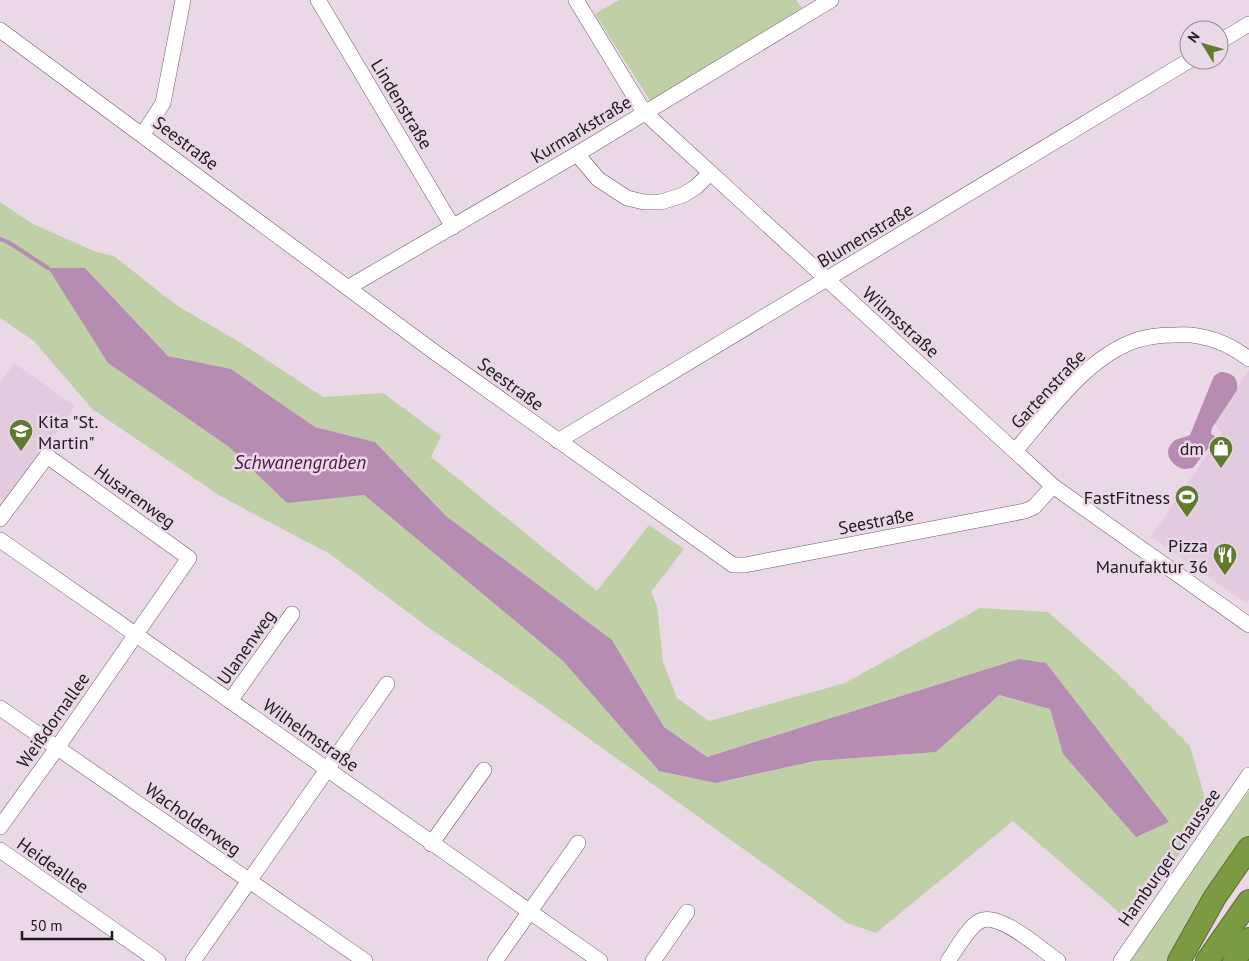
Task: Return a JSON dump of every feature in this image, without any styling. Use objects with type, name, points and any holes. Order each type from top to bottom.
[{"type":"highway","points":[[1179,961],[1215,897],[1249,848]]},
{"type":"highway","points":[[1207,961],[1249,901]]},
{"type":"highway","points":[[1234,961],[1249,940]]},
{"type":"street","points":[[143,134],[163,103],[183,0]]},
{"type":"street","name":"Lindenstraße","points":[[318,0],[453,227]]},
{"type":"street","name":"Wilmsstraße","points":[[576,0],[644,112],[1053,486],[1249,626]]},
{"type":"street","name":"Kurmarkstraße","points":[[349,287],[578,154],[644,112],[831,0]]},
{"type":"street","points":[[1229,36],[1249,24]]},
{"type":"street","name":"Seestraße","points":[[0,30],[143,134],[265,227],[733,565],[745,565],[1024,511],[1034,507],[1053,486]]},
{"type":"street","name":"Blumenstraße","points":[[558,440],[1179,67]]},
{"type":"street","points":[[578,154],[598,179],[627,198],[644,202],[661,202],[682,195],[696,187],[710,172]]},
{"type":"street","name":"Gartenstraße","points":[[1015,451],[1070,388],[1096,363],[1113,351],[1137,340],[1154,336],[1199,335],[1223,343],[1249,359]]},
{"type":"street","name":"Husarenweg","points":[[0,519],[47,456],[189,558],[135,634]]},
{"type":"street","name":"Wilhelmstraße","points":[[0,540],[600,961]]},
{"type":"street","name":"Ulanenweg","points":[[230,702],[292,614]]},
{"type":"street","name":"Weißdornallee","points":[[0,827],[135,634]]},
{"type":"street","points":[[193,961],[387,684]]},
{"type":"street","name":"Wacholderweg","points":[[0,708],[365,961]]},
{"type":"street","points":[[431,844],[484,770]]},
{"type":"street","name":"Hamburger Chaussee","points":[[1121,961],[1249,775]]},
{"type":"street","points":[[495,961],[578,843]]},
{"type":"street","name":"Heideallee","points":[[0,850],[158,961]]},
{"type":"street","points":[[653,961],[686,912]]},
{"type":"street","points":[[948,961],[971,928],[979,921],[987,919],[1006,924],[1058,961]]},
{"type":"shaded area","name":"Kita \"St. Martin\"","points":[[14,363],[75,406],[7,503],[0,498],[0,384]]},
{"type":"shaded area","points":[[1249,370],[1249,599],[1246,603],[1151,537],[1222,433],[1214,423]]},
{"type":"green space","points":[[619,0],[796,0],[802,8],[651,102],[595,14]]},
{"type":"green space","points":[[0,202],[33,224],[94,251],[114,256],[176,305],[241,343],[323,397],[383,393],[441,436],[431,457],[597,591],[649,525],[684,549],[651,592],[657,606],[663,662],[677,698],[709,721],[845,683],[980,608],[1048,612],[1119,675],[1190,746],[1209,812],[1131,923],[1013,821],[876,933],[847,923],[535,700],[429,628],[330,554],[222,497],[92,409],[34,341],[0,318]],"holes":[[[85,268],[168,356],[231,369],[315,427],[375,442],[446,516],[612,640],[664,727],[707,757],[1019,659],[1046,664],[1063,754],[1050,709],[998,695],[936,752],[815,761],[717,783],[659,771],[563,661],[364,495],[287,502],[229,447],[108,363]]]},
{"type":"green space","points":[[1249,791],[1249,839],[1171,961],[1130,961],[1197,861]]},
{"type":"water","name":"Schwanengraben","points":[[48,268],[85,268],[168,356],[231,369],[315,427],[375,442],[446,516],[612,640],[664,727],[707,757],[1019,659],[1046,663],[1169,822],[1136,837],[1063,754],[1050,709],[999,695],[936,752],[815,761],[716,783],[659,771],[563,661],[364,495],[287,503],[229,447],[108,363]]},
{"type":"water","points":[[1220,372],[1234,376],[1237,382],[1237,390],[1212,428],[1211,434],[1215,436],[1209,447],[1193,468],[1185,469],[1176,466],[1170,459],[1169,447],[1176,440],[1190,435],[1214,376]]},
{"type":"waterway","name":"Schwanengraben","points":[[0,239],[8,242],[48,268]]},
{"type":"place","name":"Kita \"St. Martin\"","points":[[21,452]]},
{"type":"place","name":"dm","points":[[1221,469]]},
{"type":"place","name":"FastFitness","points":[[1187,518]]},
{"type":"place","name":"Pizza Manufaktur 36","points":[[1225,576]]}]
